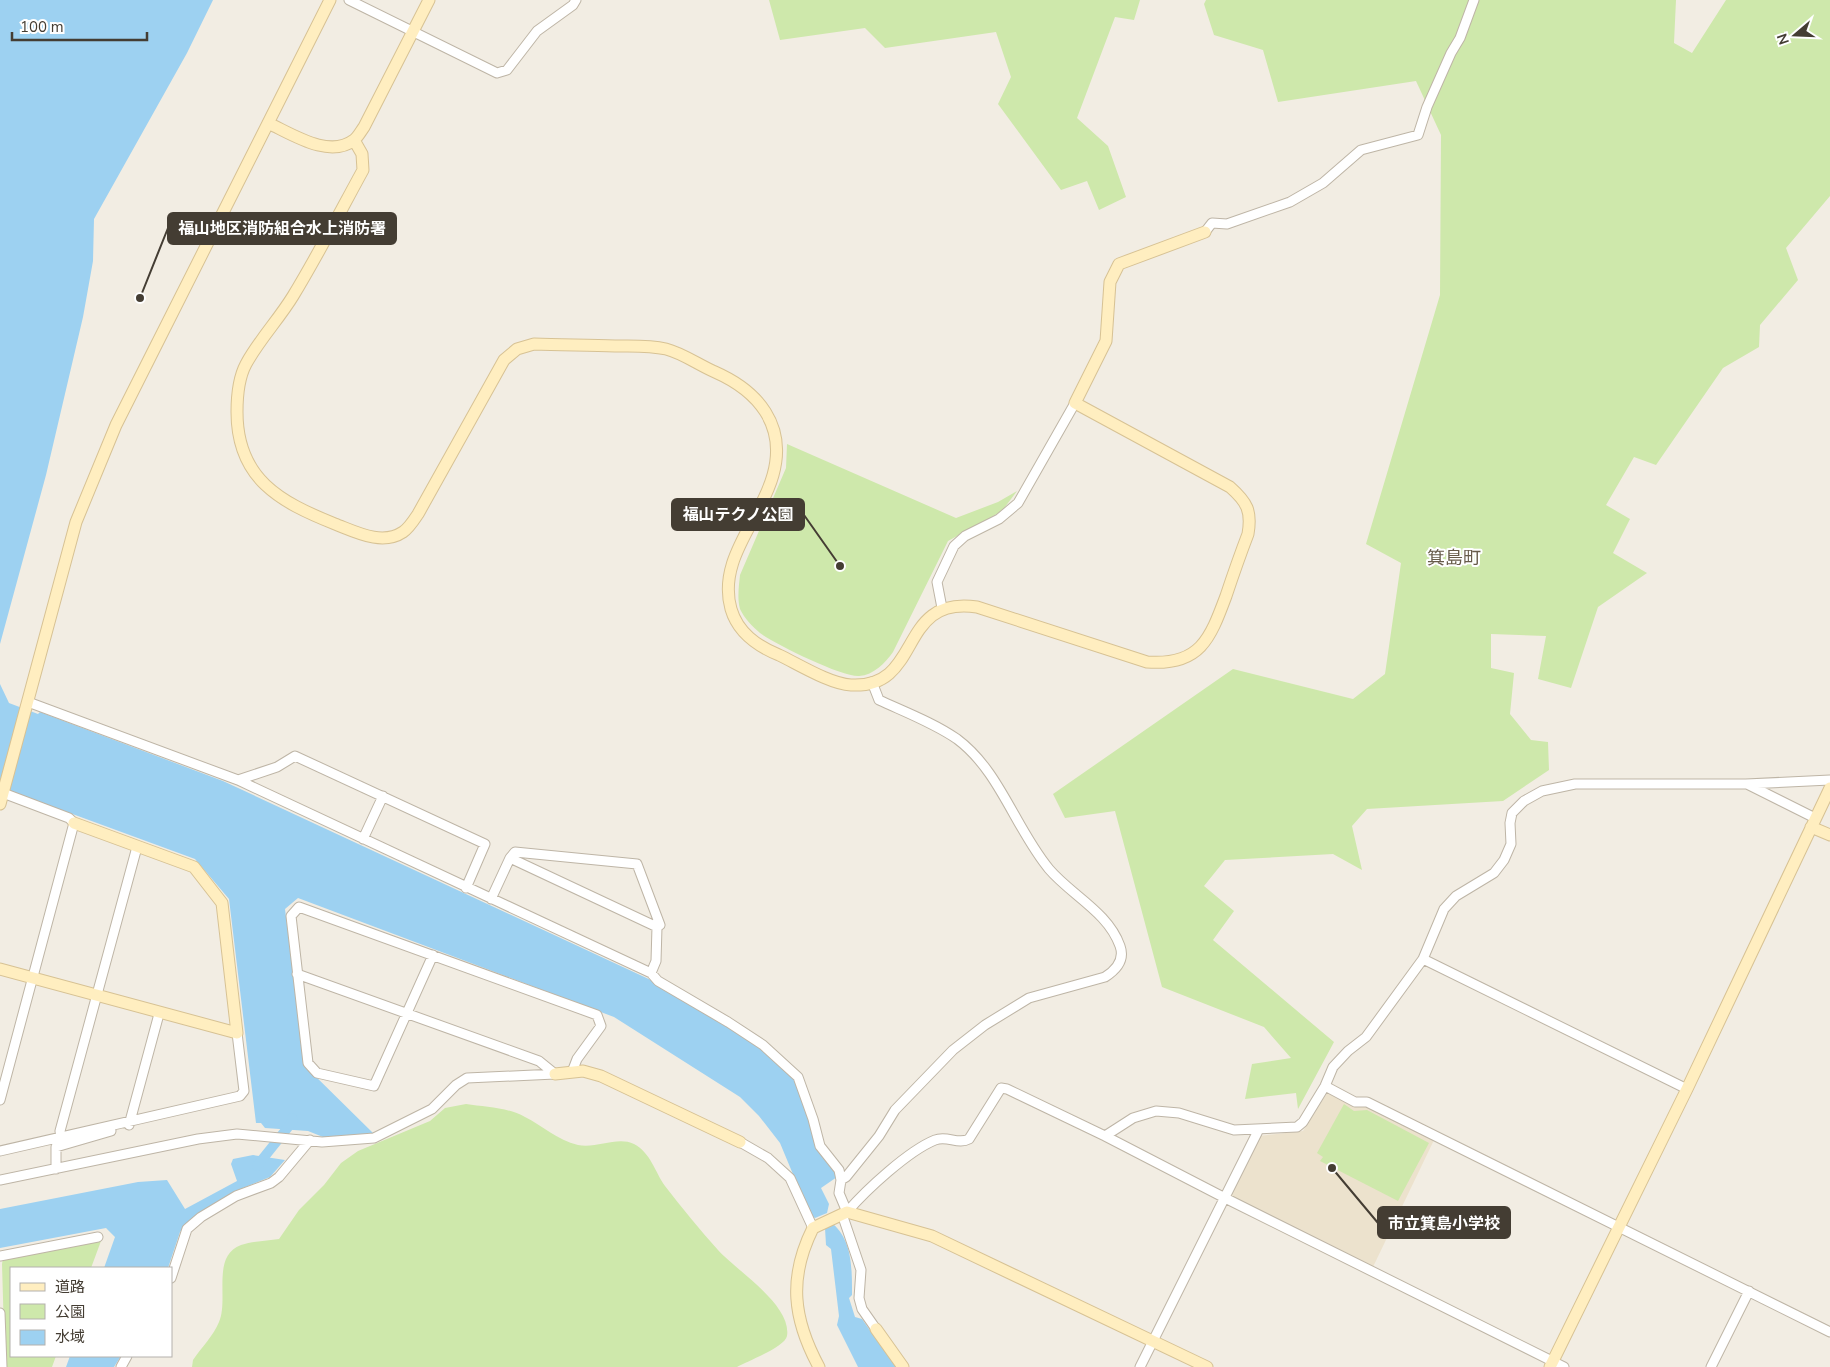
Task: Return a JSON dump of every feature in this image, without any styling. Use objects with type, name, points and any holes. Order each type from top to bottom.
[{"type":"street","points":[[0,1152],[240,1096],[244,1091],[222,903],[194,867],[74,823],[69,818],[2,796],[76,522],[95,473],[116,425],[330,0]]},
{"type":"street","points":[[349,0],[497,73],[507,70],[537,32],[574,5],[576,0]]},
{"type":"street","points":[[268,123],[310,144],[337,147],[354,140],[364,127],[429,0]]},
{"type":"street","points":[[942,608],[937,582],[954,546],[965,536],[999,519],[1018,503],[1075,403],[1106,341],[1110,282],[1119,264],[1205,232],[1212,223],[1227,224],[1290,202],[1323,183],[1361,150],[1418,135],[1427,107],[1450,53],[1460,38],[1463,24],[1474,0]]},
{"type":"street","points":[[354,140],[362,154],[363,170],[293,296],[245,365],[237,397],[237,433],[245,456],[258,477],[276,495],[295,508],[365,536],[391,537],[404,531],[418,514],[504,360],[517,349],[534,344],[667,349],[733,380],[756,397],[767,413],[775,434],[777,455],[773,476],[737,552],[729,575],[728,598],[733,616],[744,633],[762,648],[834,680],[850,685],[872,682],[893,672],[904,657],[915,632],[927,618],[942,608],[960,604],[977,607],[1147,662],[1162,664],[1178,661],[1193,653],[1212,633],[1248,534],[1251,518],[1243,499],[1230,486],[1075,403]]},
{"type":"street","points":[[841,1180],[846,1177],[874,1143],[895,1110],[954,1050],[985,1025],[1029,998],[1105,977],[1116,970],[1122,958],[1121,948],[1115,935],[1087,902],[1050,870],[1034,849],[982,762],[957,739],[879,700],[872,682]]},
{"type":"street","points":[[27,705],[238,780],[651,973],[658,982],[728,1022],[762,1045],[793,1071],[807,1099],[820,1146],[839,1170],[841,1180],[839,1193],[861,1270],[859,1298],[862,1309],[903,1367]]},
{"type":"street","points":[[238,780],[277,767],[295,756],[485,844],[466,888]]},
{"type":"street","points":[[1105,1136],[1133,1118],[1156,1111],[1179,1113],[1234,1130],[1258,1131],[1297,1127],[1304,1122],[1325,1086],[1333,1067],[1348,1051],[1366,1037],[1423,959],[1444,909],[1456,896],[1494,874],[1504,860],[1511,844],[1510,822],[1512,813],[1524,801],[1542,791],[1575,784],[1746,784],[1830,780]]},
{"type":"street","points":[[1746,784],[1813,822],[1830,835]]},
{"type":"street","points":[[1551,1364],[1687,1089],[1830,788]]},
{"type":"street","points":[[363,839],[383,796]]},
{"type":"street","points":[[0,1100],[74,823]]},
{"type":"street","points":[[60,1138],[60,1131],[137,847]]},
{"type":"street","points":[[491,899],[510,858],[515,852],[637,864],[660,925],[656,927],[656,961],[651,973]]},
{"type":"street","points":[[510,858],[656,927]]},
{"type":"street","points":[[433,955],[374,1086],[317,1073],[308,1063],[297,974],[291,916],[299,907],[433,955],[597,1015],[601,1026],[592,1041],[577,1059],[572,1072]]},
{"type":"street","points":[[1423,959],[1687,1089]]},
{"type":"street","points":[[0,969],[34,977],[159,1014],[237,1033]]},
{"type":"street","points":[[297,974],[539,1062],[555,1074]]},
{"type":"street","points":[[56,1169],[56,1147],[129,1126],[159,1014]]},
{"type":"street","points":[[0,1180],[198,1139],[237,1134],[347,1142],[374,1138],[432,1109],[456,1084],[467,1078],[583,1071],[600,1076],[740,1142],[768,1158],[790,1178],[813,1228],[798,1270],[795,1298],[801,1329],[818,1367]]},
{"type":"street","points":[[1325,1086],[1356,1102],[1368,1102],[1830,1332]]},
{"type":"street","points":[[813,1228],[845,1213],[863,1194],[892,1169],[933,1141],[946,1138],[965,1141],[969,1139],[1001,1088],[1007,1088],[1105,1136],[1551,1364],[1564,1367]]},
{"type":"street","points":[[1140,1367],[1258,1131]]},
{"type":"street","points":[[172,1275],[187,1229],[201,1217],[236,1196],[271,1183],[305,1139]]},
{"type":"street","points":[[845,1213],[932,1236],[1206,1367]]},
{"type":"street","points":[[0,1256],[98,1237]]},
{"type":"street","points":[[1711,1367],[1749,1291]]},
{"type":"street","points":[[0,1313],[2,1367]]},
{"type":"shaded area","points":[[1329,1090],[1355,1107],[1368,1107],[1434,1140],[1372,1269],[1230,1195],[1259,1136],[1303,1131]]},
{"type":"green space","points":[[769,0],[1140,0],[1134,20],[1115,17],[1077,118],[1108,146],[1126,197],[1099,210],[1087,181],[1061,190],[998,104],[1011,77],[996,32],[885,48],[865,28],[780,40]]},
{"type":"green space","points":[[1206,0],[1676,0],[1674,43],[1692,53],[1726,0],[1830,0],[1830,196],[1786,248],[1798,280],[1760,325],[1759,347],[1723,368],[1656,465],[1634,457],[1606,505],[1630,519],[1613,553],[1647,573],[1598,607],[1571,688],[1538,679],[1546,636],[1491,634],[1491,668],[1514,673],[1510,714],[1531,740],[1548,742],[1549,770],[1503,801],[1367,809],[1352,826],[1362,870],[1333,854],[1225,860],[1204,886],[1234,911],[1213,940],[1334,1042],[1298,1109],[1296,1093],[1245,1099],[1252,1064],[1291,1058],[1264,1027],[1162,987],[1115,811],[1065,818],[1053,794],[1233,669],[1353,699],[1385,674],[1401,563],[1366,544],[1440,295],[1441,135],[1416,81],[1278,102],[1263,50],[1214,35],[1204,4]]},
{"type":"green space","points":[[787,444],[956,518],[998,502],[1017,491],[1002,511],[948,541],[893,652],[883,664],[870,673],[859,676],[850,675],[793,652],[760,633],[746,619],[740,609],[738,596],[740,575],[786,468]]},
{"type":"green space","points":[[466,1104],[511,1111],[570,1143],[585,1146],[621,1141],[634,1144],[640,1148],[645,1152],[665,1186],[684,1211],[718,1250],[762,1289],[781,1312],[786,1324],[787,1336],[785,1340],[773,1349],[737,1367],[192,1367],[193,1360],[211,1337],[219,1322],[222,1313],[223,1268],[226,1258],[232,1251],[241,1245],[279,1239],[299,1210],[324,1185],[341,1163],[358,1151],[430,1121],[445,1108]]},
{"type":"green space","points":[[1344,1104],[1354,1111],[1367,1110],[1429,1143],[1398,1201],[1320,1161],[1323,1157],[1317,1153]]},
{"type":"green space","points":[[101,1241],[91,1267],[10,1267],[10,1357],[56,1357],[52,1367],[5,1367],[3,1258]]},
{"type":"water","points":[[0,0],[213,0],[187,53],[94,219],[93,261],[83,317],[46,475],[0,644]]},
{"type":"water","points":[[0,684],[9,703],[38,714],[40,712],[223,781],[653,981],[733,1029],[764,1050],[795,1077],[819,1151],[836,1170],[837,1177],[821,1188],[829,1204],[827,1213],[815,1218],[810,1215],[780,1143],[759,1116],[740,1097],[614,1017],[298,898],[285,909],[305,1066],[373,1133],[354,1138],[323,1137],[308,1131],[265,1128],[261,1123],[256,1123],[229,899],[195,859],[18,794],[0,791]]},
{"type":"water","points":[[253,1155],[285,1160],[270,1177],[233,1192],[190,1220],[180,1232],[168,1267],[104,1267],[115,1237],[106,1228],[0,1248],[0,1209],[138,1182],[167,1180],[185,1209],[237,1181],[231,1164],[233,1159]]},
{"type":"water","points":[[833,1224],[840,1231],[848,1248],[852,1277],[852,1295],[849,1298],[855,1317],[862,1319],[896,1367],[858,1367],[837,1325],[839,1316],[831,1249],[826,1245],[825,1228]]},
{"type":"water","points":[[70,1357],[120,1357],[114,1367],[66,1367]]},
{"type":"waterway","points":[[257,1166],[293,1121],[292,1118]]},
{"type":"place","name":"福山地区消防組合水上消防署","points":[[140,298]]},
{"type":"place","name":"福山テクノ公園","points":[[840,566]]},
{"type":"place","name":"市立箕島小学校","points":[[1332,1168]]},
{"type":"district","name":"箕島町","points":[[1454,558]]}]
